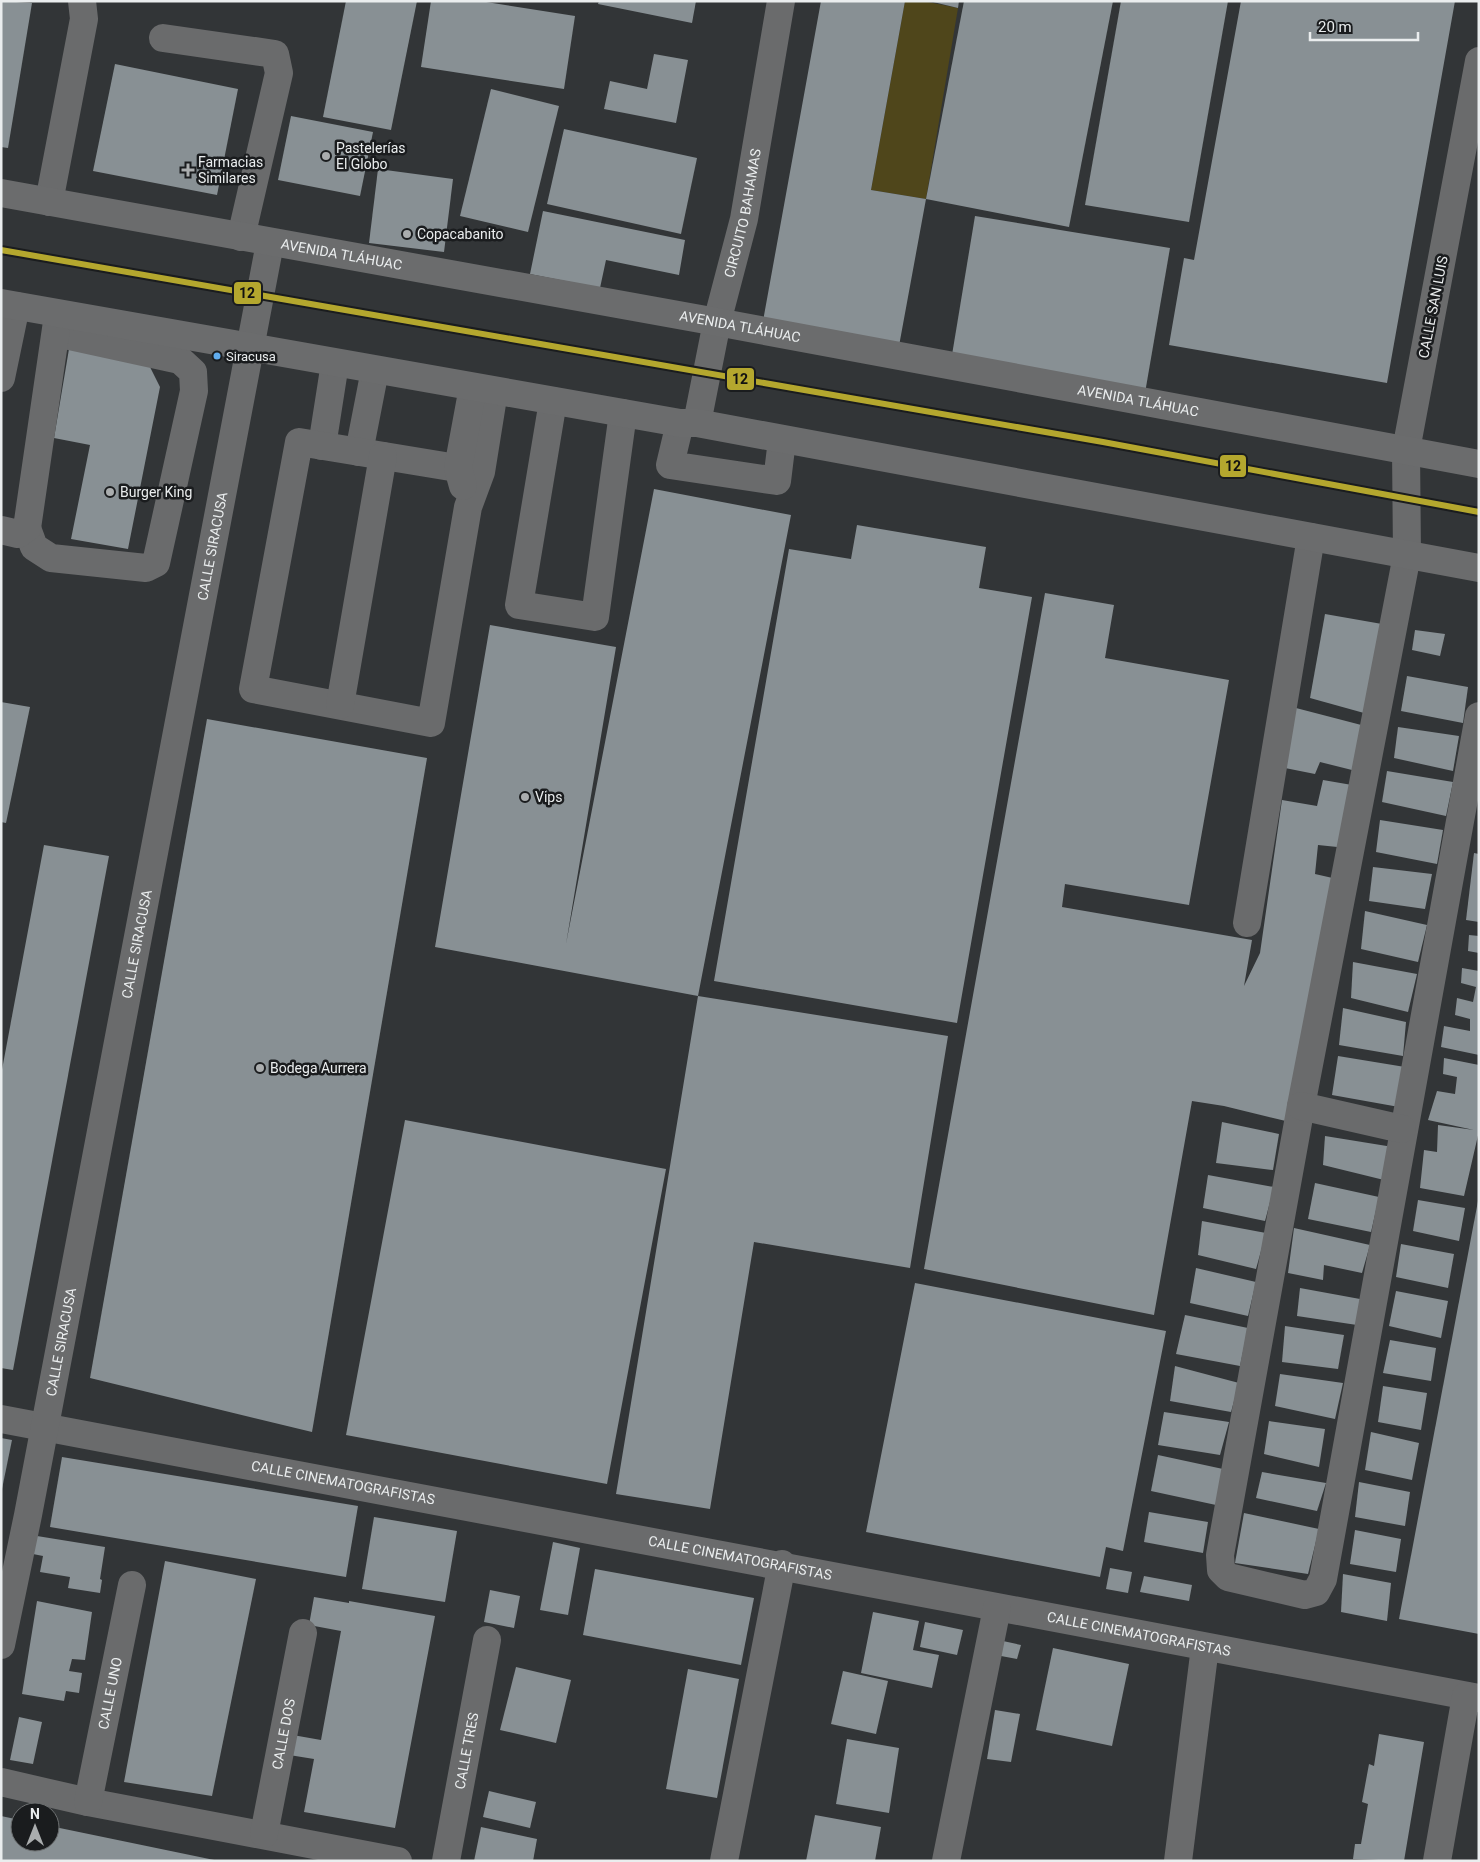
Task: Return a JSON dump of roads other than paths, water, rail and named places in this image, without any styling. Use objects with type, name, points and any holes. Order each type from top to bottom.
[{"type":"main road","name":"AVENIDA TLÁHUAC","points":[[1,194],[717,322],[1479,464]]},
{"type":"main road","points":[[9,304],[58,323],[249,348],[688,423],[1479,568]]},
{"type":"street","points":[[49,202],[84,19],[82,1]]},
{"type":"street","name":"CIRCUITO BAHAMAS","points":[[781,1],[744,219],[688,423],[670,465],[777,481],[782,440]]},
{"type":"street","points":[[163,38],[275,54],[279,73],[241,237]]},
{"type":"street","name":"CALLE SAN LUIS","points":[[1479,61],[1406,450],[1407,554],[1301,1106],[1220,1555],[1221,1570],[1228,1577],[1305,1595],[1316,1592],[1322,1579],[1402,1129],[1479,716]]},
{"type":"street","name":"CALLE SIRACUSA","points":[[1,1645],[270,242]]},
{"type":"street","points":[[1,378],[9,304]]},
{"type":"street","points":[[58,323],[180,360],[193,372],[194,390],[156,563],[146,568],[51,558],[34,547],[14,529],[58,323]]},
{"type":"street","points":[[322,446],[335,363]]},
{"type":"street","points":[[340,705],[371,454],[375,370]]},
{"type":"street","points":[[470,470],[299,442],[253,689],[431,723],[468,507],[470,470],[484,389]]},
{"type":"street","points":[[553,401],[519,605],[595,617],[624,413]]},
{"type":"street","points":[[1247,923],[1311,537]]},
{"type":"street","points":[[1301,1106],[1402,1129]]},
{"type":"street","name":"CALLE CINEMATOGRAFISTAS","points":[[1,1419],[782,1564],[997,1608],[1473,1697]]},
{"type":"street","points":[[724,1861],[782,1564]]},
{"type":"street","name":"CALLE UNO","points":[[88,1802],[132,1585]]},
{"type":"street","points":[[946,1861],[997,1608]]},
{"type":"street","name":"CALLE DOS","points":[[264,1834],[302,1633]]},
{"type":"street","name":"CALLE TRES","points":[[446,1861],[487,1640]]},
{"type":"street","points":[[1178,1861],[1205,1647]]},
{"type":"street","points":[[1437,1861],[1473,1697]]},
{"type":"street","points":[[1,1782],[88,1802],[398,1861]]},
{"type":"place","name":"Pastelerías El Globo","points":[[326,156]]},
{"type":"place","name":"Farmacias Similares","points":[[188,170]]},
{"type":"place","name":"Copacabanito","points":[[407,234]]},
{"type":"place","name":"Siracusa","points":[[217,356]]},
{"type":"place","name":"Burger King","points":[[110,492]]},
{"type":"place","name":"Vips","points":[[525,797]]},
{"type":"place","name":"Bodega Aurrera","points":[[260,1068]]}]
